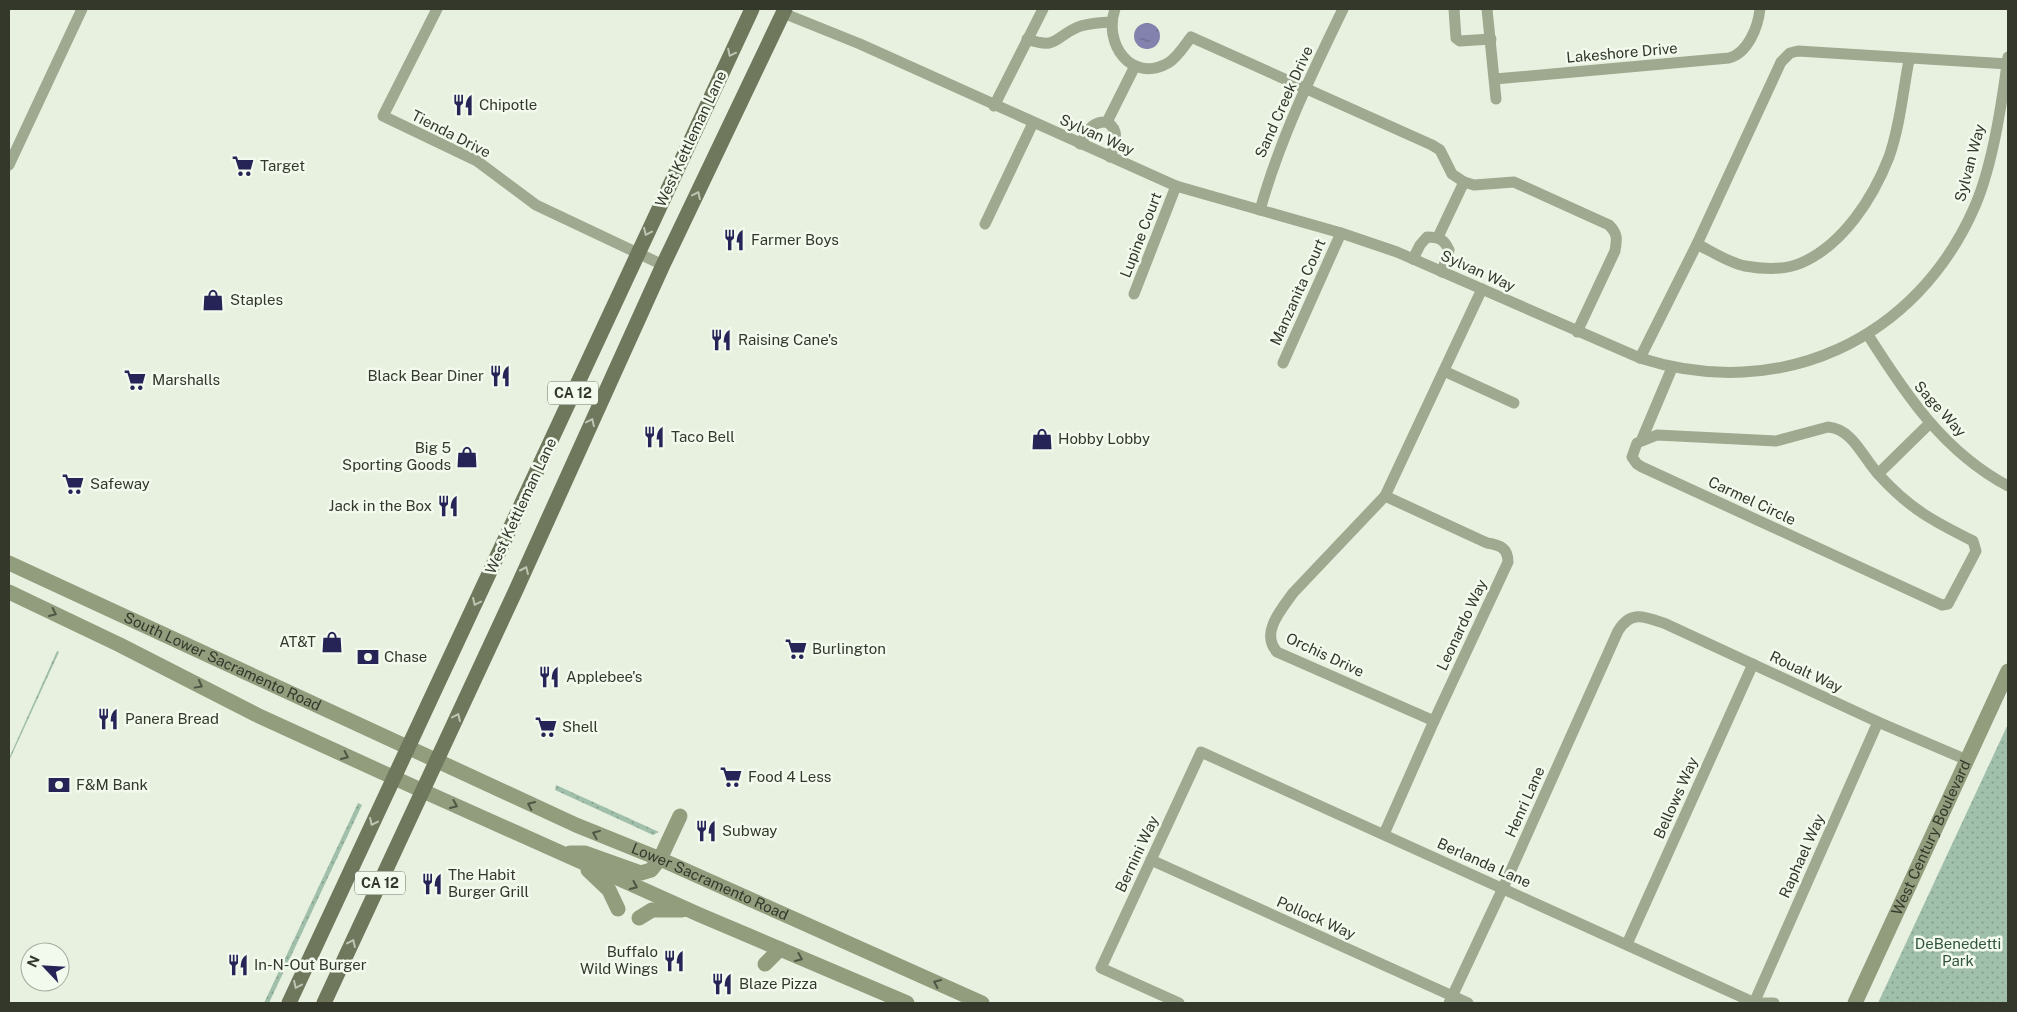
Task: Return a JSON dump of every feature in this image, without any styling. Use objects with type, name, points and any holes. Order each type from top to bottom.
[{"type":"main road","name":"West Kettleman Lane","points":[[289,1003],[752,9]]},
{"type":"main road","name":"West Kettleman Lane","points":[[324,1003],[423,791],[663,264],[784,11]]},
{"type":"main road","name":"South Lower Sacramento Road","points":[[9,563],[436,762]]},
{"type":"main road","name":"South Lower Sacramento Road","points":[[9,592],[120,644],[257,715],[393,778]]},
{"type":"main road","name":"West Century Boulevard","points":[[1855,1003],[2008,672]]},
{"type":"main road","name":"Lower Sacramento Road","points":[[436,762],[576,825],[660,859],[982,1003]]},
{"type":"main road","points":[[393,778],[700,915],[907,1003]]},
{"type":"main road","points":[[561,853],[585,853],[641,873],[651,870],[660,859],[680,816]]},
{"type":"main road","points":[[561,853],[595,875],[609,890],[618,909]]},
{"type":"main road","points":[[639,918],[652,910],[663,909],[677,909],[700,915]]},
{"type":"main road","points":[[772,967],[780,950]]},
{"type":"street","points":[[9,165],[82,9]]},
{"type":"street","name":"Tienda Drive","points":[[437,9],[383,116],[477,162],[536,205],[663,264]]},
{"type":"street","points":[[994,106],[1043,9]]},
{"type":"street","points":[[1115,9],[1110,22],[1111,35],[1125,59],[1134,66],[1149,68],[1168,63],[1191,37],[1305,90],[1432,145],[1440,150],[1452,174],[1464,182],[1474,184],[1514,182],[1608,225],[1615,232],[1617,238],[1615,251],[1578,332]]},
{"type":"street","name":"Sand Creek Drive","points":[[1260,210],[1273,164],[1343,9]]},
{"type":"street","points":[[1454,9],[1456,38],[1460,41],[1491,39]]},
{"type":"street","points":[[1487,9],[1496,99]]},
{"type":"street","name":"Lakeshore Drive","points":[[1495,79],[1729,58],[1741,53],[1748,42],[1760,9]]},
{"type":"street","name":"Sylvan Way","points":[[784,11],[1176,186],[1341,234],[1413,259],[1640,358],[1672,368],[1710,372],[1759,370],[1793,365],[1838,350],[1868,335],[1897,314],[1927,284],[1961,235],[1976,204],[1990,157],[2008,62]]},
{"type":"street","points":[[1027,39],[1042,44],[1053,43],[1078,27],[1110,22]]},
{"type":"street","points":[[1640,358],[1697,244],[1781,62],[1790,53],[1798,51],[1909,60],[2008,62]]},
{"type":"street","points":[[1697,244],[1743,266],[1790,266],[1812,257],[1847,229],[1854,222],[1869,198],[1889,157],[1909,60]]},
{"type":"street","points":[[1107,122],[1134,66]]},
{"type":"street","points":[[1080,144],[1091,126],[1099,122],[1107,122]]},
{"type":"street","points":[[1107,122],[1116,133],[1116,141],[1110,157]]},
{"type":"street","points":[[985,224],[1033,123]]},
{"type":"street","points":[[1438,237],[1464,182]]},
{"type":"street","name":"Lupine Court","points":[[1134,294],[1176,186]]},
{"type":"street","name":"Manzanita Court","points":[[1283,363],[1341,234]]},
{"type":"street","points":[[1413,259],[1420,245],[1427,237],[1438,237],[1445,242],[1450,250],[1442,272]]},
{"type":"street","points":[[1482,289],[1444,371],[1514,403]]},
{"type":"street","name":"Sage Way","points":[[1868,335],[1902,389],[1929,424],[1955,449],[1990,476],[2008,486]]},
{"type":"street","points":[[1642,439],[1672,368]]},
{"type":"street","name":"Orchis Drive","points":[[1434,721],[1277,652],[1271,645],[1269,635],[1274,623],[1293,593],[1385,496],[1444,371]]},
{"type":"street","points":[[1878,474],[1929,424]]},
{"type":"street","name":"Carmel Circle","points":[[1828,426],[1838,427],[1846,432],[1878,474],[1901,498],[1923,516],[1973,541],[1976,550],[1953,600],[1948,604],[1942,605],[1637,464],[1632,457],[1637,443],[1642,439],[1658,435],[1776,441],[1828,426]]},
{"type":"street","name":"Leonardo Way","points":[[1384,834],[1508,562],[1508,553],[1501,546],[1487,543],[1385,496]]},
{"type":"street","name":"Roualt Way","points":[[1632,618],[1643,616],[1666,624],[1878,722],[1967,760]]},
{"type":"street","name":"Henri Lane","points":[[1451,1000],[1504,888],[1618,631],[1624,621],[1632,618]]},
{"type":"street","name":"Bellows Way","points":[[1627,944],[1753,664]]},
{"type":"street","name":"Raphael Way","points":[[1754,1003],[1878,722]]},
{"type":"street","name":"Berlanda Lane","points":[[1202,752],[1754,1003],[1774,1003]]},
{"type":"street","name":"Bernini Way","points":[[1179,1003],[1101,968],[1202,752]]},
{"type":"street","name":"Pollock Way","points":[[1151,860],[1451,1000],[1468,1003]]},
{"type":"green space","points":[[57,651],[59,652],[9,761],[9,758]]},
{"type":"green space","name":"DeBenedetti Park","points":[[2008,724],[2008,1003],[1878,1003]]},
{"type":"green space","points":[[556,785],[659,832],[653,835],[555,790]]},
{"type":"green space","points":[[358,803],[362,805],[269,1003],[264,1003]]},
{"type":"water","points":[[1147,23],[1156,27],[1160,36],[1156,45],[1147,49],[1138,45],[1134,36],[1138,27]]},
{"type":"place","name":"Chipotle","points":[[463,105]]},
{"type":"place","name":"Target","points":[[243,166]]},
{"type":"place","name":"Farmer Boys","points":[[734,240]]},
{"type":"place","name":"Staples","points":[[213,300]]},
{"type":"place","name":"Raising Cane's","points":[[721,340]]},
{"type":"place","name":"Black Bear Diner","points":[[500,376]]},
{"type":"place","name":"Marshalls","points":[[135,380]]},
{"type":"place","name":"Taco Bell","points":[[654,437]]},
{"type":"place","name":"Hobby Lobby","points":[[1042,439]]},
{"type":"place","name":"Big 5 Sporting Goods","points":[[467,457]]},
{"type":"place","name":"Safeway","points":[[73,484]]},
{"type":"place","name":"Jack in the Box","points":[[448,506]]},
{"type":"place","name":"AT&T","points":[[332,642]]},
{"type":"place","name":"Burlington","points":[[796,649]]},
{"type":"place","name":"Chase","points":[[368,657]]},
{"type":"place","name":"Applebee's","points":[[549,677]]},
{"type":"place","name":"Panera Bread","points":[[108,719]]},
{"type":"place","name":"Shell","points":[[546,727]]},
{"type":"place","name":"Food 4 Less","points":[[731,777]]},
{"type":"place","name":"F&M Bank","points":[[59,785]]},
{"type":"place","name":"Subway","points":[[706,831]]},
{"type":"place","name":"The Habit Burger Grill","points":[[432,884]]},
{"type":"place","name":"Buffalo Wild Wings","points":[[674,961]]},
{"type":"place","name":"In-N-Out Burger","points":[[238,965]]},
{"type":"place","name":"Blaze Pizza","points":[[722,984]]}]
